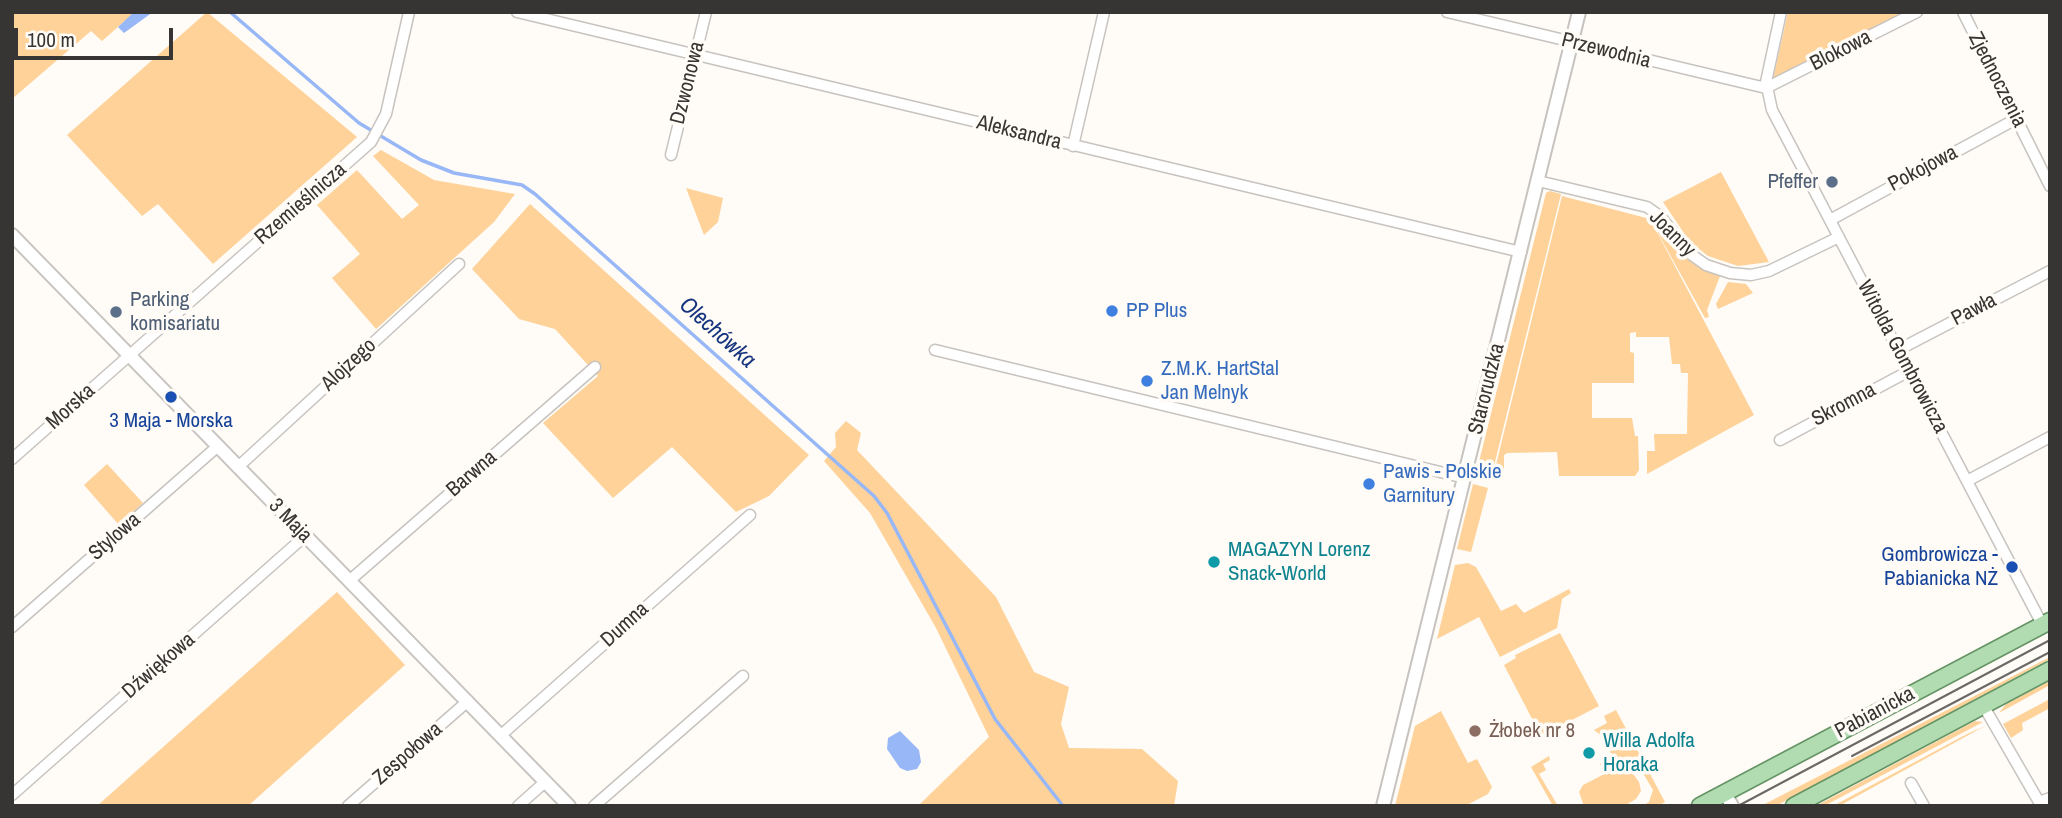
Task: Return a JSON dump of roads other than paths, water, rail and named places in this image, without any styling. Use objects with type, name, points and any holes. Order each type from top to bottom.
[{"type":"main road","name":"Pabianicka","points":[[1700,806],[1729,799],[2046,622]]},
{"type":"main road","name":"Pabianicka","points":[[1794,806],[2050,670]]},
{"type":"street","name":"Rzemieślnicza","points":[[129,355],[371,142],[381,125],[408,12]]},
{"type":"street","name":"Aleksandra","points":[[517,12],[1521,252]]},
{"type":"street","name":"Dzwonowa","points":[[671,155],[706,12]]},
{"type":"street","points":[[1073,146],[1104,12]]},
{"type":"street","name":"Przewodnia","points":[[1447,12],[1766,88]]},
{"type":"street","name":"Starorudzka","points":[[1383,806],[1579,12]]},
{"type":"street","points":[[1766,88],[1781,12]]},
{"type":"street","name":"Blokowa","points":[[1766,88],[1917,12]]},
{"type":"street","name":"Zjednoczenia","points":[[1963,12],[2049,180]]},
{"type":"street","name":"Witolda Gombrowicza","points":[[1766,88],[1772,110],[1967,481],[2046,622]]},
{"type":"street","name":"Pokojowa","points":[[1830,220],[2016,119]]},
{"type":"street","name":"Joanny","points":[[1538,181],[1647,207],[1660,216],[1692,255],[1706,265],[1730,273],[1751,275],[1769,271],[1839,237]]},
{"type":"street","name":"3 Maja","points":[[12,235],[569,806]]},
{"type":"street","name":"Alojzego","points":[[238,467],[459,264]]},
{"type":"street","name":"Pawła","points":[[1898,350],[2050,271]]},
{"type":"street","points":[[935,350],[1465,478]]},
{"type":"street","name":"Morska","points":[[12,459],[129,355]]},
{"type":"street","name":"Barwna","points":[[349,581],[595,367]]},
{"type":"street","name":"Skromna","points":[[1780,440],[1909,371]]},
{"type":"street","points":[[1967,481],[2050,437]]},
{"type":"street","name":"Stylowa","points":[[12,627],[218,446]]},
{"type":"street","name":"Dumna","points":[[500,736],[750,515]]},
{"type":"street","name":"Dźwiękowa","points":[[12,795],[306,536]]},
{"type":"street","points":[[594,806],[743,676]]},
{"type":"street","name":"Zespołowa","points":[[348,806],[467,701]]},
{"type":"street","points":[[1983,705],[2039,803],[2050,798]]},
{"type":"street","points":[[518,806],[545,782]]},
{"type":"street","points":[[1911,783],[1924,806]]},
{"type":"water","points":[[134,12],[153,12],[124,33],[118,27]]},
{"type":"water","points":[[900,731],[919,750],[921,762],[917,769],[907,771],[900,768],[887,749],[888,738]]},
{"type":"waterway","name":"Olechówka","points":[[230,12],[359,123],[421,160],[454,173],[522,185],[535,194],[874,496],[887,513],[995,719],[1063,806]]},
{"type":"tram line","points":[[1738,806],[2050,640]]},
{"type":"tram line","points":[[1852,756],[2050,652]]},
{"type":"place","name":"Pfeffer","points":[[1832,182]]},
{"type":"place","name":"PP Plus","points":[[1112,311]]},
{"type":"place","name":"Parking komisariatu","points":[[116,312]]},
{"type":"place","name":"Z.M.K. HartStal Jan Melnyk","points":[[1147,381]]},
{"type":"place","name":"3 Maja - Morska","points":[[171,397]]},
{"type":"place","name":"Pawis - Polskie Garnitury","points":[[1369,484]]},
{"type":"place","name":"MAGAZYN Lorenz Snack-World","points":[[1214,562]]},
{"type":"place","name":"Gombrowicza - Pabianicka NŻ","points":[[2012,567]]},
{"type":"place","name":"Żłobek nr 8","points":[[1475,731]]},
{"type":"place","name":"Willa Adolfa Horaka","points":[[1589,753]]}]
